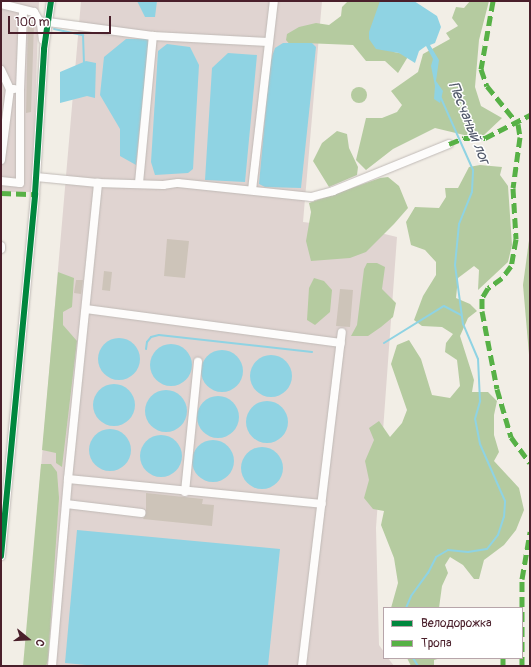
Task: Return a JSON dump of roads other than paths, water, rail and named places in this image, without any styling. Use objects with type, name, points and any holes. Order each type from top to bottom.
[{"type":"street","points":[[1,556],[36,177],[44,49],[51,1]]},
{"type":"street","points":[[252,190],[268,42],[274,1]]},
{"type":"street","points":[[3,3],[21,6],[34,12],[41,24],[44,49]]},
{"type":"street","points":[[1,181],[20,183],[21,6]]},
{"type":"street","points":[[48,22],[153,36],[268,42]]},
{"type":"street","points":[[139,183],[153,36]]},
{"type":"street","points":[[1,70],[10,89],[1,160]]},
{"type":"street","points":[[10,89],[20,90]]},
{"type":"street","points":[[36,177],[98,183],[139,183],[163,185],[178,183],[311,197],[333,191],[449,144]]},
{"type":"street","points":[[52,666],[68,479],[98,183]]},
{"type":"street","points":[[86,309],[341,343]]},
{"type":"street","points":[[302,666],[342,332]]},
{"type":"street","points":[[184,492],[198,362]]},
{"type":"street","points":[[68,479],[184,492],[322,504]]},
{"type":"street","points":[[66,504],[141,513]]},
{"type":"water","points":[[137,1],[157,1],[155,17],[145,17]]},
{"type":"water","points":[[380,1],[414,1],[437,16],[441,27],[435,43],[430,45],[439,60],[436,81],[443,91],[440,103],[434,99],[435,86],[431,66],[433,59],[426,46],[419,51],[415,63],[399,53],[376,49],[369,39],[369,32]]},
{"type":"water","points":[[126,39],[149,39],[136,165],[120,156],[120,129],[100,95],[104,57]]},
{"type":"water","points":[[283,43],[312,43],[316,47],[301,188],[265,187],[259,184],[270,62],[275,48]]},
{"type":"water","points":[[167,44],[190,47],[199,65],[193,169],[188,173],[155,175],[151,162],[158,51]]},
{"type":"water","points":[[228,53],[257,55],[245,182],[205,180],[212,68]]},
{"type":"water","points":[[86,61],[96,63],[95,98],[87,96],[60,103],[60,72]]},
{"type":"water","points":[[115,338],[123,338],[131,341],[137,347],[140,359],[137,371],[131,377],[123,380],[115,380],[107,377],[101,371],[98,363],[98,355],[101,347],[107,341]]},
{"type":"water","points":[[167,344],[175,344],[183,347],[189,353],[192,365],[189,377],[183,383],[175,386],[167,386],[159,383],[153,377],[150,369],[150,361],[153,353],[159,347]]},
{"type":"water","points":[[218,350],[226,350],[234,353],[240,359],[243,371],[240,383],[234,389],[226,392],[218,392],[210,389],[204,383],[201,375],[201,367],[204,359],[210,353]]},
{"type":"water","points":[[267,355],[275,355],[283,358],[289,364],[292,376],[289,388],[283,394],[275,397],[267,397],[259,394],[253,388],[250,380],[250,372],[253,364],[259,358]]},
{"type":"water","points":[[110,384],[118,384],[126,387],[132,393],[135,405],[132,417],[126,423],[118,426],[110,426],[102,423],[96,417],[93,409],[93,401],[96,393],[102,387]]},
{"type":"water","points":[[162,390],[170,390],[178,393],[184,399],[187,411],[184,423],[178,429],[170,432],[162,432],[154,429],[148,423],[145,415],[145,407],[148,399],[154,393]]},
{"type":"water","points":[[214,396],[222,396],[230,399],[236,405],[239,417],[236,429],[230,435],[222,438],[214,438],[206,435],[200,429],[197,421],[197,413],[200,405],[206,399]]},
{"type":"water","points":[[263,401],[271,401],[279,404],[285,410],[288,422],[285,434],[279,440],[271,443],[263,443],[255,440],[249,434],[246,426],[246,418],[249,410],[255,404]]},
{"type":"water","points":[[106,429],[114,429],[122,432],[128,438],[131,450],[128,462],[122,468],[114,471],[106,471],[98,468],[92,462],[89,454],[89,446],[92,438],[98,432]]},
{"type":"water","points":[[157,435],[165,435],[173,438],[179,444],[182,456],[179,468],[173,474],[165,477],[157,477],[149,474],[143,468],[140,460],[140,452],[143,444],[149,438]]},
{"type":"water","points":[[209,440],[217,440],[225,443],[231,449],[234,461],[231,473],[225,479],[217,482],[209,482],[201,479],[195,473],[192,465],[192,457],[195,449],[201,443]]},
{"type":"water","points":[[258,447],[266,447],[274,450],[280,456],[283,468],[280,480],[274,486],[266,489],[258,489],[250,486],[244,480],[241,472],[241,464],[244,456],[250,450]]},
{"type":"water","points":[[77,530],[280,549],[268,666],[97,666],[65,663]]},
{"type":"waterway","points":[[54,29],[83,35],[84,63]]},
{"type":"waterway","name":"Песчаный лог","points":[[406,607],[411,596],[428,573],[436,557],[448,550],[468,552],[487,549],[498,535],[504,517],[505,501],[480,444],[475,419],[480,401],[478,359],[463,324],[455,265],[459,224],[472,191],[473,170],[440,96]]},
{"type":"waterway","points":[[384,343],[444,306],[461,315]]},
{"type":"waterway","points":[[146,349],[147,342],[151,337],[159,335],[312,352]]},
{"type":"waterway","name":"Песчаный лог","points":[[414,659],[418,666]]}]
